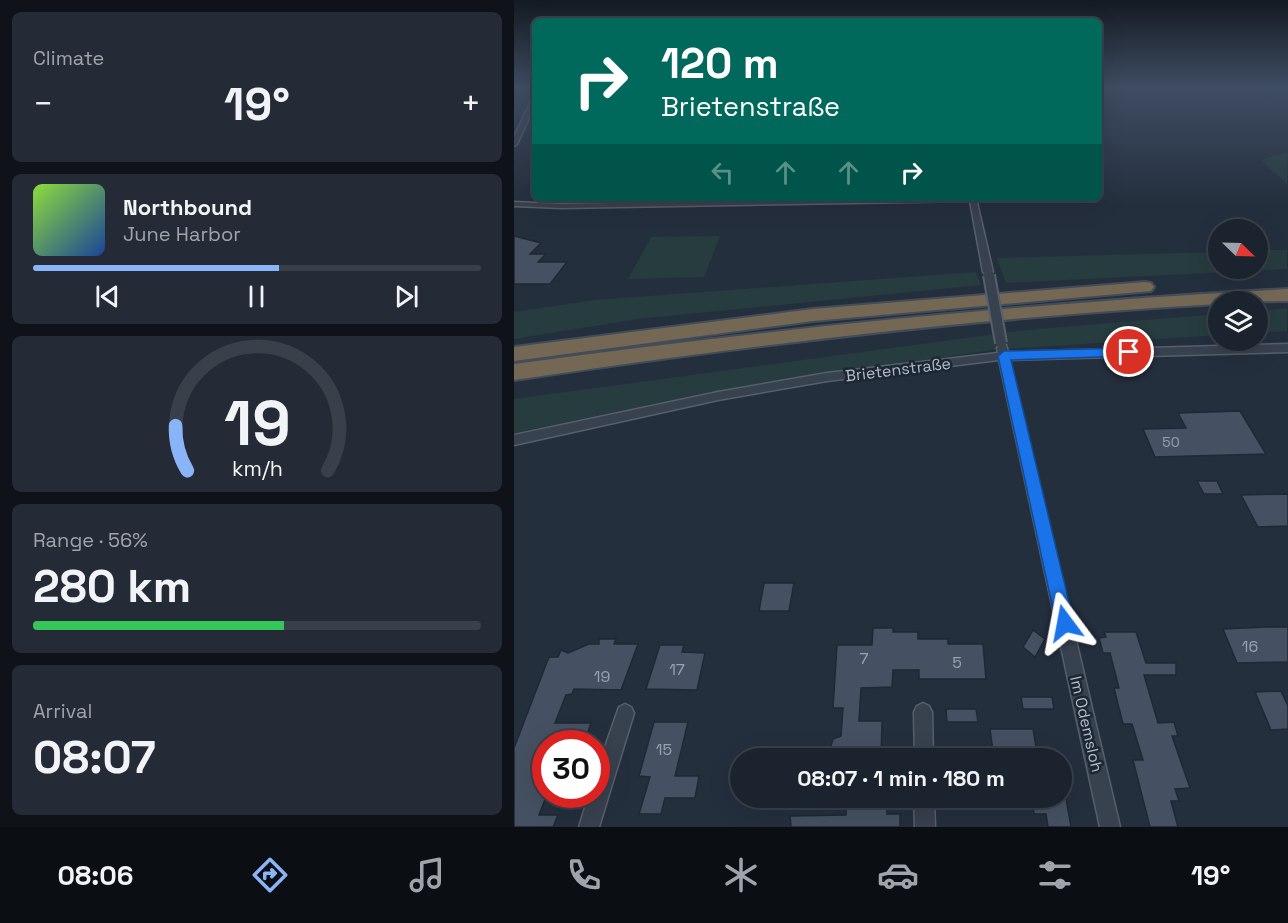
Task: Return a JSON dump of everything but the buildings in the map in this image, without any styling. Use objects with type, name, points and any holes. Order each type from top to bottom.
[{"type":"highway","points":[[514,354],[813,315],[1156,286],[1288,279]]},
{"type":"highway","points":[[514,372],[743,340],[915,321],[1164,301],[1288,295]]},
{"type":"street","points":[[514,144],[523,127]]},
{"type":"street","points":[[514,204],[561,206],[855,201]]},
{"type":"street","name":"Im Odemsloh","points":[[973,201],[1003,349],[1110,827]]},
{"type":"street","name":"Brietenstraße","points":[[514,440],[718,396],[1003,349],[1288,348]]},
{"type":"street","points":[[923,712],[924,748]]},
{"type":"street","points":[[589,827],[625,713]]},
{"type":"street","points":[[924,808],[925,827]]},
{"type":"green space","points":[[1288,152],[1287,184],[1261,160]]},
{"type":"green space","points":[[720,236],[704,277],[628,279],[651,237]]},
{"type":"green space","points":[[1268,250],[1287,250],[1287,269],[1268,270]]},
{"type":"green space","points":[[1208,252],[1208,273],[1006,283],[997,258]]},
{"type":"green space","points":[[976,272],[981,285],[637,319],[514,339],[514,312],[595,300]]},
{"type":"green space","points":[[1287,308],[1287,331],[1268,332],[1268,310]]},
{"type":"green space","points":[[1208,315],[1208,336],[992,350],[706,393],[514,433],[514,399],[1025,330]]},
{"type":"route","points":[[1065,623],[1004,356],[1129,352]]}]
